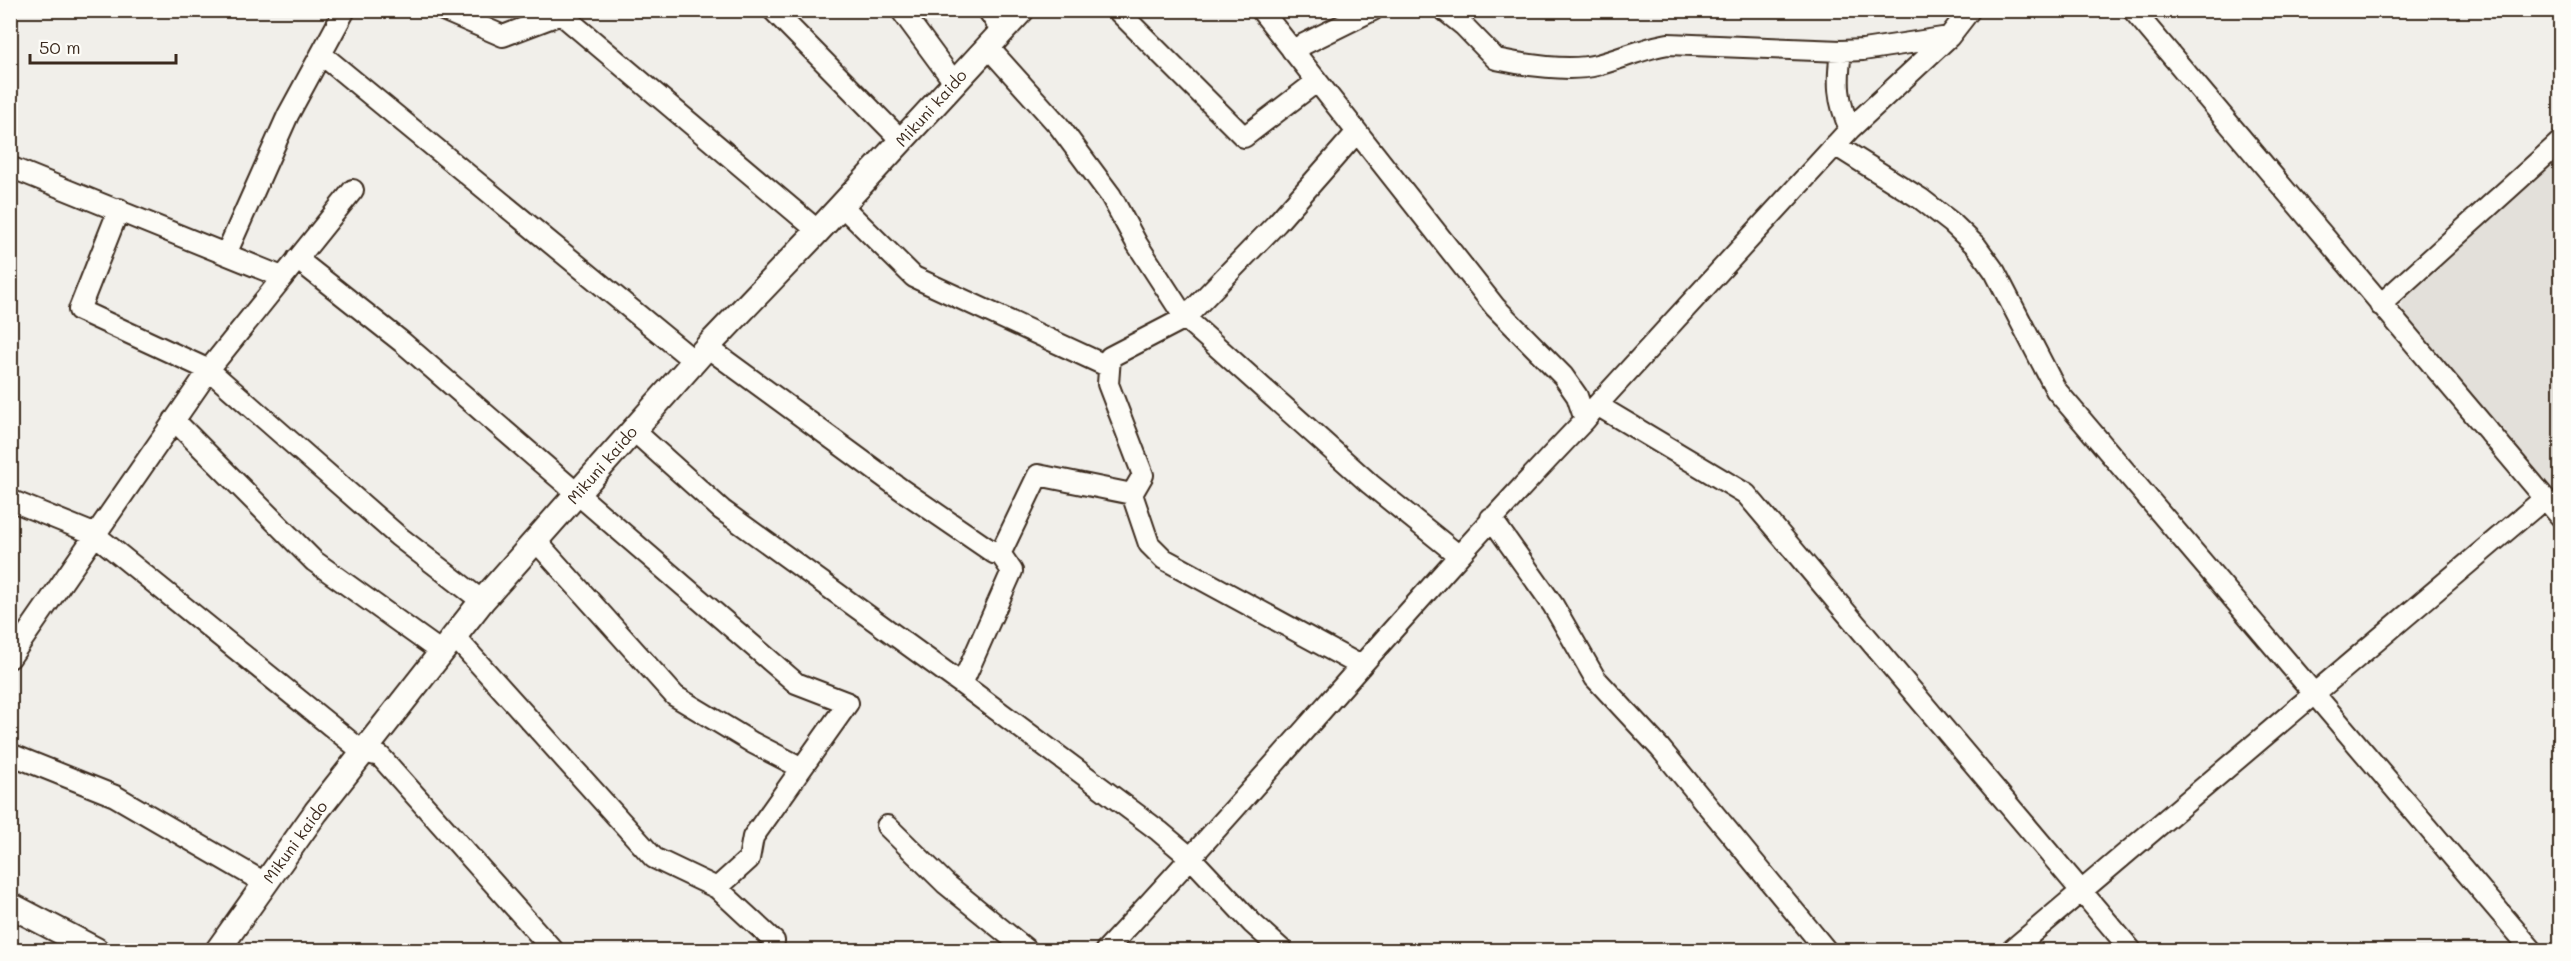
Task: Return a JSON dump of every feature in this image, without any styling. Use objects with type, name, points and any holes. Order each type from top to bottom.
[{"type":"main road","name":"Mikuni kaido","points":[[218,951],[363,752],[482,601],[632,429],[1022,10]]},
{"type":"main road","points":[[10,905],[96,951]]},
{"type":"street","points":[[226,254],[288,116],[345,10]]},
{"type":"street","points":[[443,10],[503,36],[561,14],[818,231]]},
{"type":"street","points":[[772,10],[902,141]]},
{"type":"street","points":[[901,10],[954,82]]},
{"type":"street","points":[[988,10],[995,39],[1105,188],[1185,318],[1370,484],[1458,555]]},
{"type":"street","points":[[1117,10],[1244,137],[1316,82]]},
{"type":"street","points":[[1261,10],[1495,307],[1563,376],[1591,412],[1746,494],[2131,951]]},
{"type":"street","points":[[1292,50],[1373,10]]},
{"type":"street","points":[[1444,10],[1464,26],[1496,59],[1578,67],[1595,65],[1653,46],[1668,44],[1842,51],[1949,37]]},
{"type":"street","points":[[1106,951],[1192,859],[1491,518],[1850,129],[1949,37],[1970,10]]},
{"type":"street","points":[[2133,10],[2560,516]]},
{"type":"street","points":[[1842,51],[1837,83],[1839,98],[1850,129]]},
{"type":"street","points":[[321,54],[701,354],[994,552],[999,552]]},
{"type":"street","points":[[1357,132],[1277,223],[1185,318],[1110,357],[1108,384],[1143,475],[1132,494],[1149,544],[1164,559],[1361,666]]},
{"type":"street","points":[[2380,305],[2560,142]]},
{"type":"street","points":[[1835,145],[1921,199],[1952,223],[1977,247],[1995,272],[2056,390],[2532,951]]},
{"type":"street","points":[[10,167],[119,209],[282,277]]},
{"type":"street","points":[[10,658],[209,370],[353,190]]},
{"type":"street","points":[[841,205],[914,277],[1108,367]]},
{"type":"street","points":[[119,209],[79,310],[209,370],[398,536],[482,601]]},
{"type":"street","points":[[297,260],[402,342],[796,683],[849,703],[753,837],[749,859],[717,888]]},
{"type":"street","points":[[174,420],[314,561],[448,644],[654,858],[717,888],[774,941],[772,951]]},
{"type":"street","points":[[632,429],[722,510],[1100,786],[1192,859],[1282,951]]},
{"type":"street","points":[[999,552],[1038,475],[1132,494]]},
{"type":"street","points":[[2012,951],[2545,498]]},
{"type":"street","points":[[10,500],[94,534],[363,752],[380,756],[553,951]]},
{"type":"street","points":[[1491,518],[1553,605],[1595,678],[1660,748],[1826,951]]},
{"type":"street","points":[[536,541],[675,696],[753,743],[802,768]]},
{"type":"street","points":[[962,684],[1012,572],[999,552]]},
{"type":"street","points":[[10,754],[115,796],[265,884]]},
{"type":"street","points":[[887,826],[946,884],[1027,951]]},
{"type":"shaded area","points":[[2560,151],[2560,491],[2555,496],[2400,316],[2405,290]]}]
